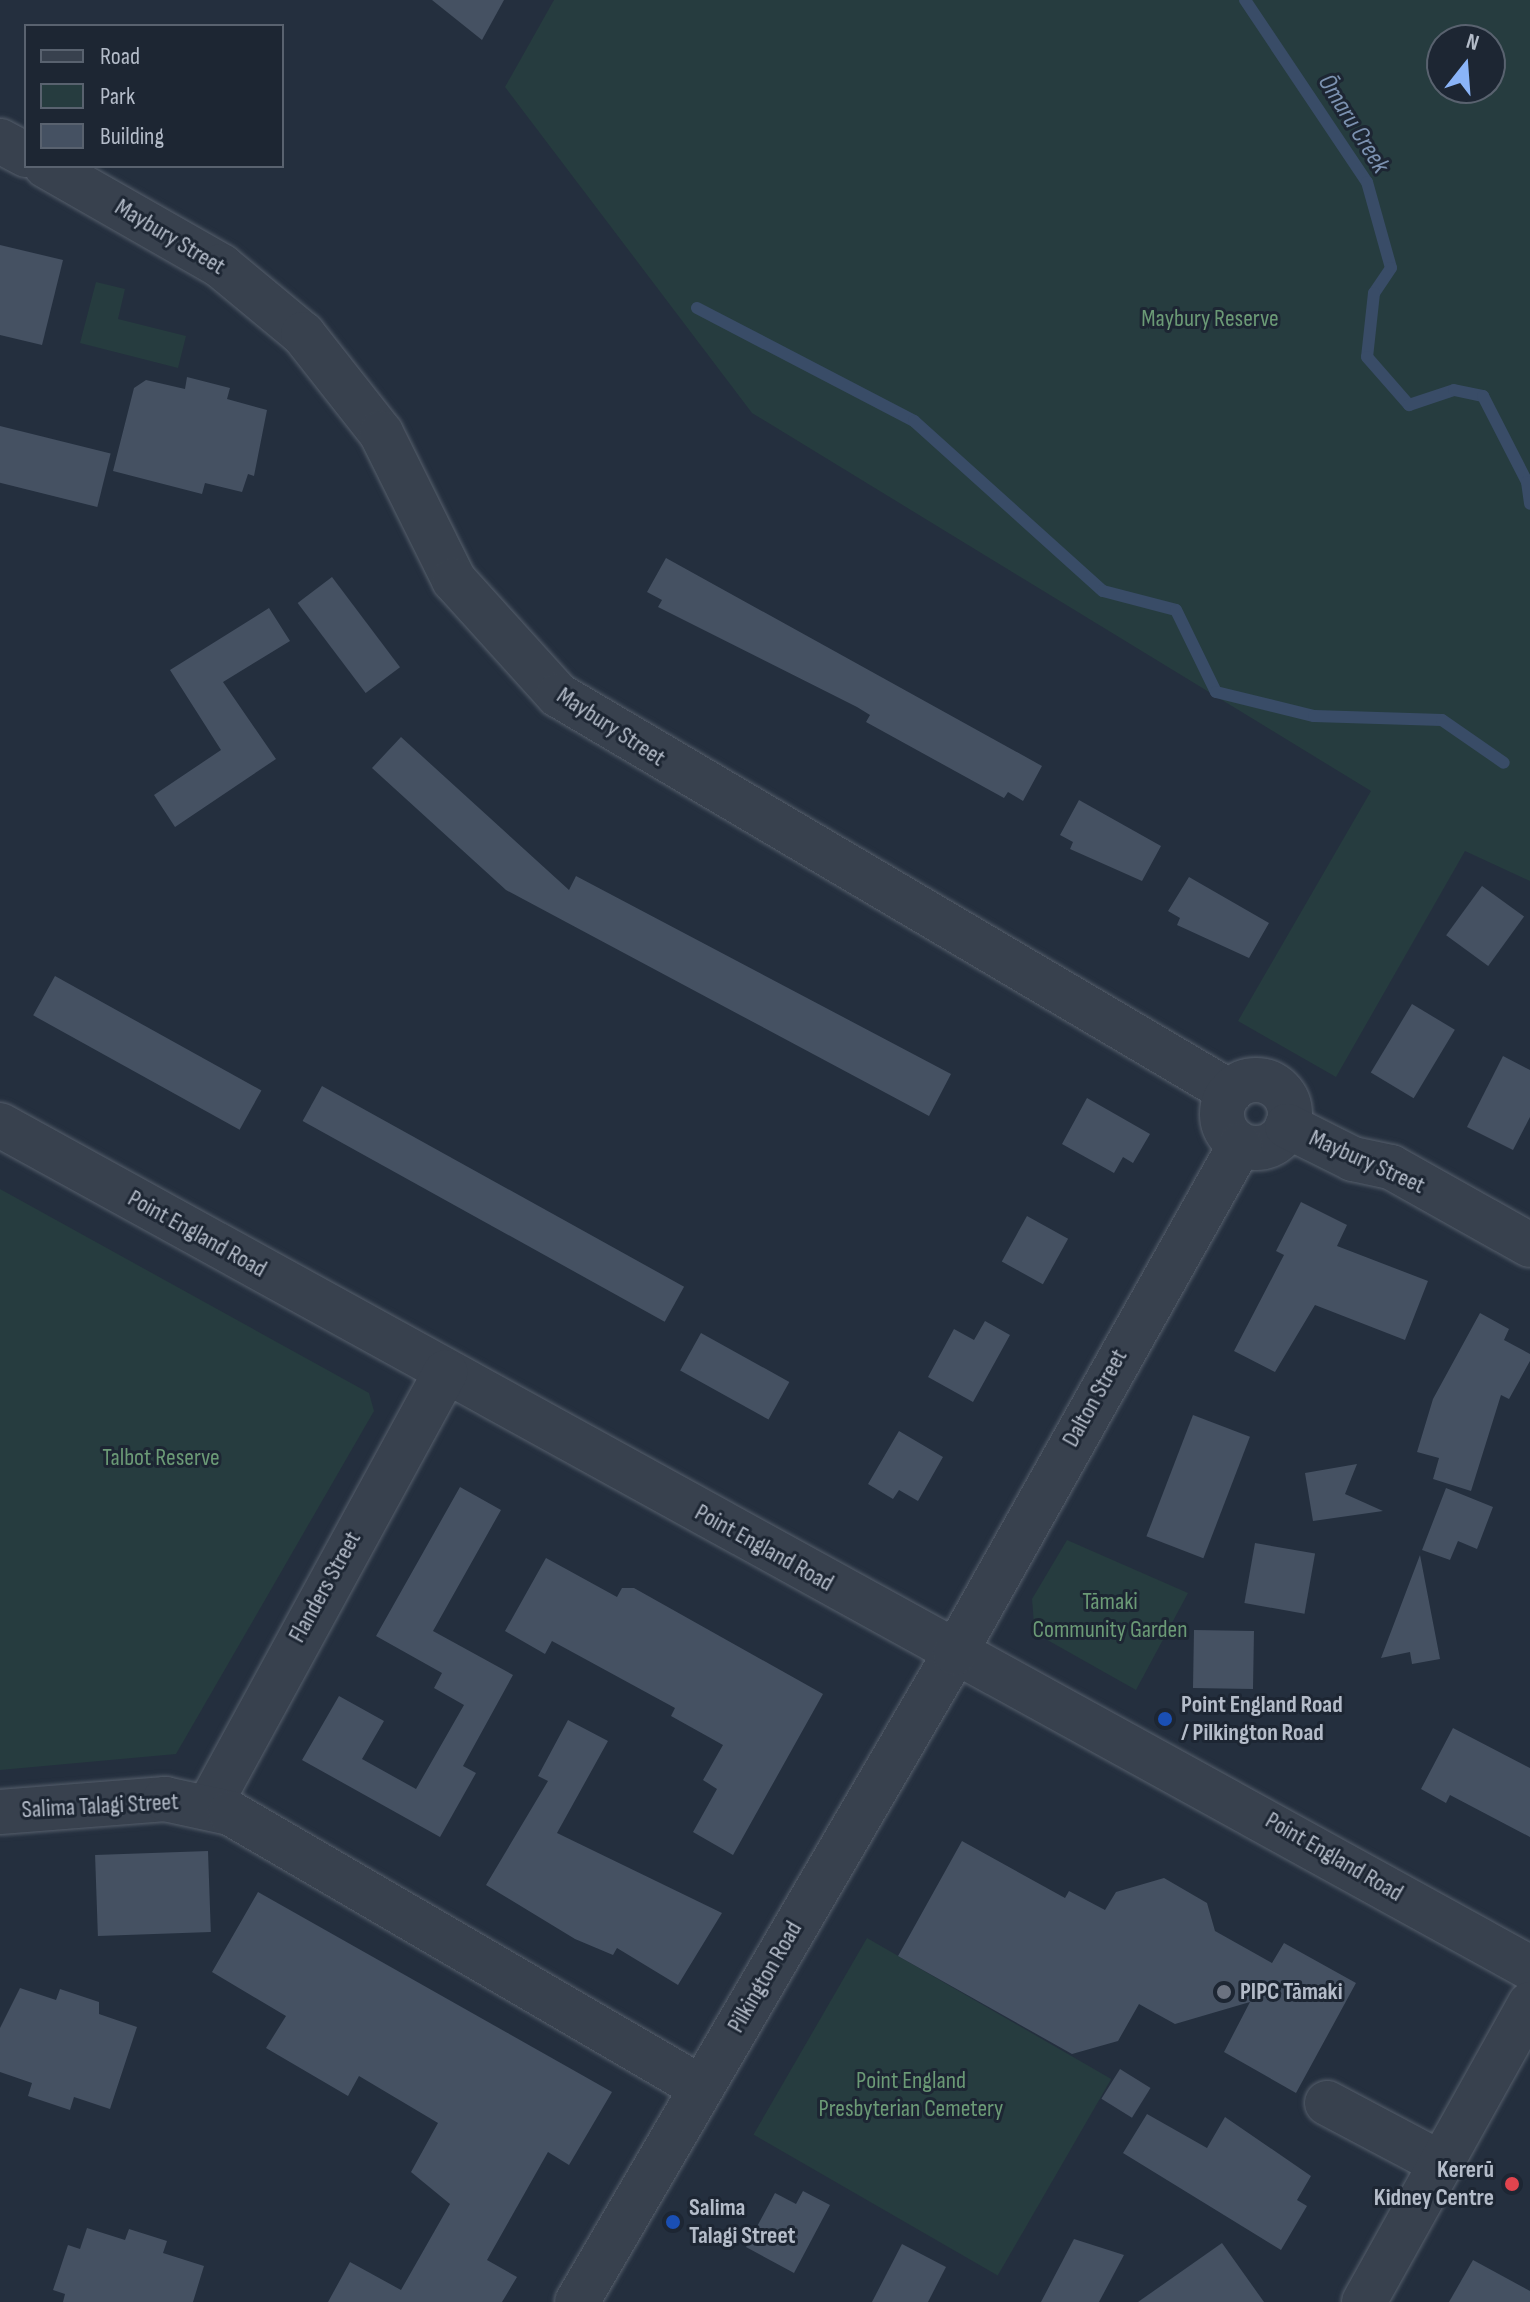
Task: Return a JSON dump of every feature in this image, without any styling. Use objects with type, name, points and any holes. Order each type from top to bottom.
[{"type":"street","points":[[0,141],[24,154]]},
{"type":"street","name":"Maybury Street","points":[[50,168],[221,266],[303,334],[381,433],[454,580],[558,695],[1230,1092]]},
{"type":"street","points":[[1251,1081],[1274,1085],[1288,1104],[1287,1126],[1268,1146],[1240,1145],[1223,1120],[1230,1092],[1251,1081]]},
{"type":"street","name":"Point England Road","points":[[0,1125],[955,1653],[1176,1767],[1530,1968]]},
{"type":"street","name":"Maybury Street","points":[[1287,1126],[1353,1159],[1391,1167],[1530,1245]]},
{"type":"street","name":"Dalton Street","points":[[955,1653],[1240,1145]]},
{"type":"street","name":"Flanders Street","points":[[209,1806],[446,1372]]},
{"type":"street","name":"Pilkington Road","points":[[577,2302],[955,1653]]},
{"type":"street","name":"Salima Talagi Street","points":[[0,1812],[165,1799],[209,1806],[700,2087]]},
{"type":"street","points":[[1364,2302],[1530,2004]]},
{"type":"street","points":[[1327,2103],[1442,2164]]},
{"type":"green space","name":"Maybury Reserve","points":[[554,0],[1530,0],[1530,881],[1465,851],[1336,1077],[1238,1021],[1371,791],[752,413],[505,87]]},
{"type":"green space","points":[[96,282],[125,289],[118,319],[186,336],[178,368],[80,343]]},
{"type":"green space","name":"Talbot Reserve","points":[[0,1189],[369,1393],[374,1411],[176,1754],[0,1770]]},
{"type":"green space","name":"Tāmaki Community Garden","points":[[1067,1540],[1188,1593],[1136,1690],[1042,1637],[1034,1624],[1032,1599]]},
{"type":"green space","name":"Point England Presbyterian Cemetery","points":[[867,1938],[1111,2079],[998,2276],[754,2135]]},
{"type":"building","points":[[432,0],[504,0],[482,40]]},
{"type":"building","points":[[0,245],[63,260],[42,345],[0,335]]},
{"type":"building","points":[[187,377],[230,388],[227,399],[267,410],[254,476],[248,474],[242,492],[205,483],[202,494],[113,471],[134,388],[146,380],[185,389]]},
{"type":"building","points":[[0,426],[111,454],[97,507],[0,483]]},
{"type":"building","points":[[666,558],[1042,766],[1023,801],[1008,792],[1004,798],[866,722],[870,715],[857,707],[658,607],[662,600],[647,592]]},
{"type":"building","points":[[332,577],[400,667],[366,693],[298,603]]},
{"type":"building","points":[[269,608],[290,641],[223,682],[276,759],[175,827],[154,795],[221,750],[170,670]]},
{"type":"building","points":[[401,737],[569,890],[576,876],[951,1074],[929,1116],[506,890],[372,768]]},
{"type":"building","points":[[1079,800],[1161,846],[1142,881],[1070,849],[1073,842],[1060,835]]},
{"type":"building","points":[[1189,877],[1269,923],[1249,958],[1177,925],[1180,918],[1168,911]]},
{"type":"building","points":[[1482,886],[1524,917],[1488,966],[1446,935]]},
{"type":"building","points":[[55,976],[261,1090],[240,1130],[33,1015]]},
{"type":"building","points":[[1412,1004],[1455,1030],[1414,1098],[1371,1073]]},
{"type":"building","points":[[1503,1056],[1530,1070],[1530,1117],[1513,1150],[1467,1127]]},
{"type":"building","points":[[322,1086],[684,1287],[665,1322],[303,1121]]},
{"type":"building","points":[[1087,1098],[1150,1134],[1133,1163],[1123,1157],[1114,1173],[1062,1144]]},
{"type":"building","points":[[1301,1202],[1347,1225],[1337,1246],[1428,1281],[1405,1340],[1315,1305],[1275,1372],[1234,1351],[1284,1255],[1276,1251]]},
{"type":"building","points":[[1027,1216],[1068,1239],[1043,1284],[1002,1261]]},
{"type":"building","points":[[1480,1313],[1509,1329],[1504,1340],[1530,1354],[1530,1361],[1509,1399],[1501,1395],[1471,1491],[1433,1479],[1439,1458],[1417,1452],[1433,1399]]},
{"type":"building","points":[[985,1321],[1010,1335],[973,1402],[928,1377],[954,1329],[974,1340]]},
{"type":"building","points":[[701,1333],[789,1382],[768,1420],[680,1371]]},
{"type":"building","points":[[1193,1415],[1250,1437],[1203,1558],[1146,1536]]},
{"type":"building","points":[[899,1431],[943,1457],[918,1501],[899,1490],[893,1499],[868,1484]]},
{"type":"building","points":[[1357,1464],[1345,1494],[1383,1511],[1313,1521],[1305,1473]]},
{"type":"building","points":[[460,1487],[501,1510],[433,1631],[513,1675],[463,1766],[476,1773],[440,1837],[302,1760],[339,1696],[384,1721],[362,1759],[416,1789],[464,1705],[434,1688],[442,1673],[376,1636]]},
{"type":"building","points":[[1446,1488],[1493,1507],[1477,1549],[1458,1541],[1450,1560],[1422,1550]]},
{"type":"building","points":[[1255,1543],[1315,1554],[1304,1614],[1244,1603]]},
{"type":"building","points":[[1420,1555],[1440,1659],[1412,1664],[1410,1652],[1381,1658]]},
{"type":"building","points":[[546,1558],[617,1597],[622,1588],[634,1588],[823,1694],[733,1855],[693,1832],[717,1789],[703,1780],[723,1745],[671,1716],[675,1708],[552,1641],[545,1654],[505,1631]]},
{"type":"building","points":[[1194,1630],[1254,1631],[1253,1689],[1193,1688]]},
{"type":"building","points":[[568,1720],[608,1741],[557,1833],[722,1913],[678,1985],[617,1948],[613,1955],[575,1939],[486,1885],[548,1781],[538,1776]]},
{"type":"building","points":[[1453,1728],[1530,1768],[1530,1837],[1450,1795],[1446,1803],[1421,1789]]},
{"type":"building","points":[[962,1841],[1065,1898],[1069,1891],[1105,1910],[1116,1892],[1164,1878],[1207,1903],[1215,1931],[1272,1963],[1284,1943],[1356,1983],[1296,2093],[1224,2052],[1250,2002],[1175,2024],[1139,2004],[1118,2041],[1072,2054],[898,1956]]},
{"type":"building","points":[[208,1851],[211,1932],[98,1936],[95,1855]]},
{"type":"building","points":[[258,1892],[612,2092],[569,2165],[548,2152],[487,2260],[517,2277],[502,2302],[328,2302],[350,2262],[401,2290],[450,2204],[411,2172],[438,2123],[359,2076],[348,2096],[266,2048],[286,2016],[212,1972]]},
{"type":"building","points":[[20,1988],[56,2000],[60,1989],[99,2002],[99,2014],[137,2027],[110,2109],[74,2097],[70,2110],[28,2096],[32,2083],[0,2072],[0,2028]]},
{"type":"building","points":[[1120,2069],[1151,2088],[1132,2118],[1101,2099]]},
{"type":"building","points":[[1147,2114],[1207,2148],[1225,2117],[1311,2176],[1297,2200],[1307,2206],[1281,2250],[1123,2153]]},
{"type":"building","points":[[803,2191],[830,2205],[794,2273],[746,2247],[775,2193],[796,2204]]},
{"type":"building","points":[[87,2228],[125,2240],[129,2229],[167,2241],[163,2253],[204,2266],[193,2302],[63,2302],[65,2294],[53,2290],[68,2245],[80,2249]]},
{"type":"building","points":[[1074,2239],[1124,2255],[1099,2302],[1041,2302]]},
{"type":"building","points":[[1222,2243],[1264,2302],[1138,2302]]},
{"type":"building","points":[[902,2244],[946,2267],[928,2302],[872,2302]]},
{"type":"building","points":[[1473,2260],[1530,2291],[1530,2302],[1449,2302]]},
{"type":"waterway","name":"Ōmaru Creek","points":[[1245,0],[1367,182],[1391,268],[1374,293],[1367,357],[1409,405],[1454,390],[1483,396],[1527,482],[1530,504]]},
{"type":"waterway","points":[[697,308],[914,421],[1103,591],[1176,610],[1216,692],[1314,716],[1442,720],[1504,763]]},
{"type":"place","name":"Point England Road / Pilkington Road","points":[[1165,1719]]},
{"type":"place","name":"PIPC Tāmaki","points":[[1224,1992]]},
{"type":"place","name":"Kererū Kidney Centre","points":[[1512,2184]]},
{"type":"place","name":"Salima Talagi Street","points":[[673,2222]]}]
